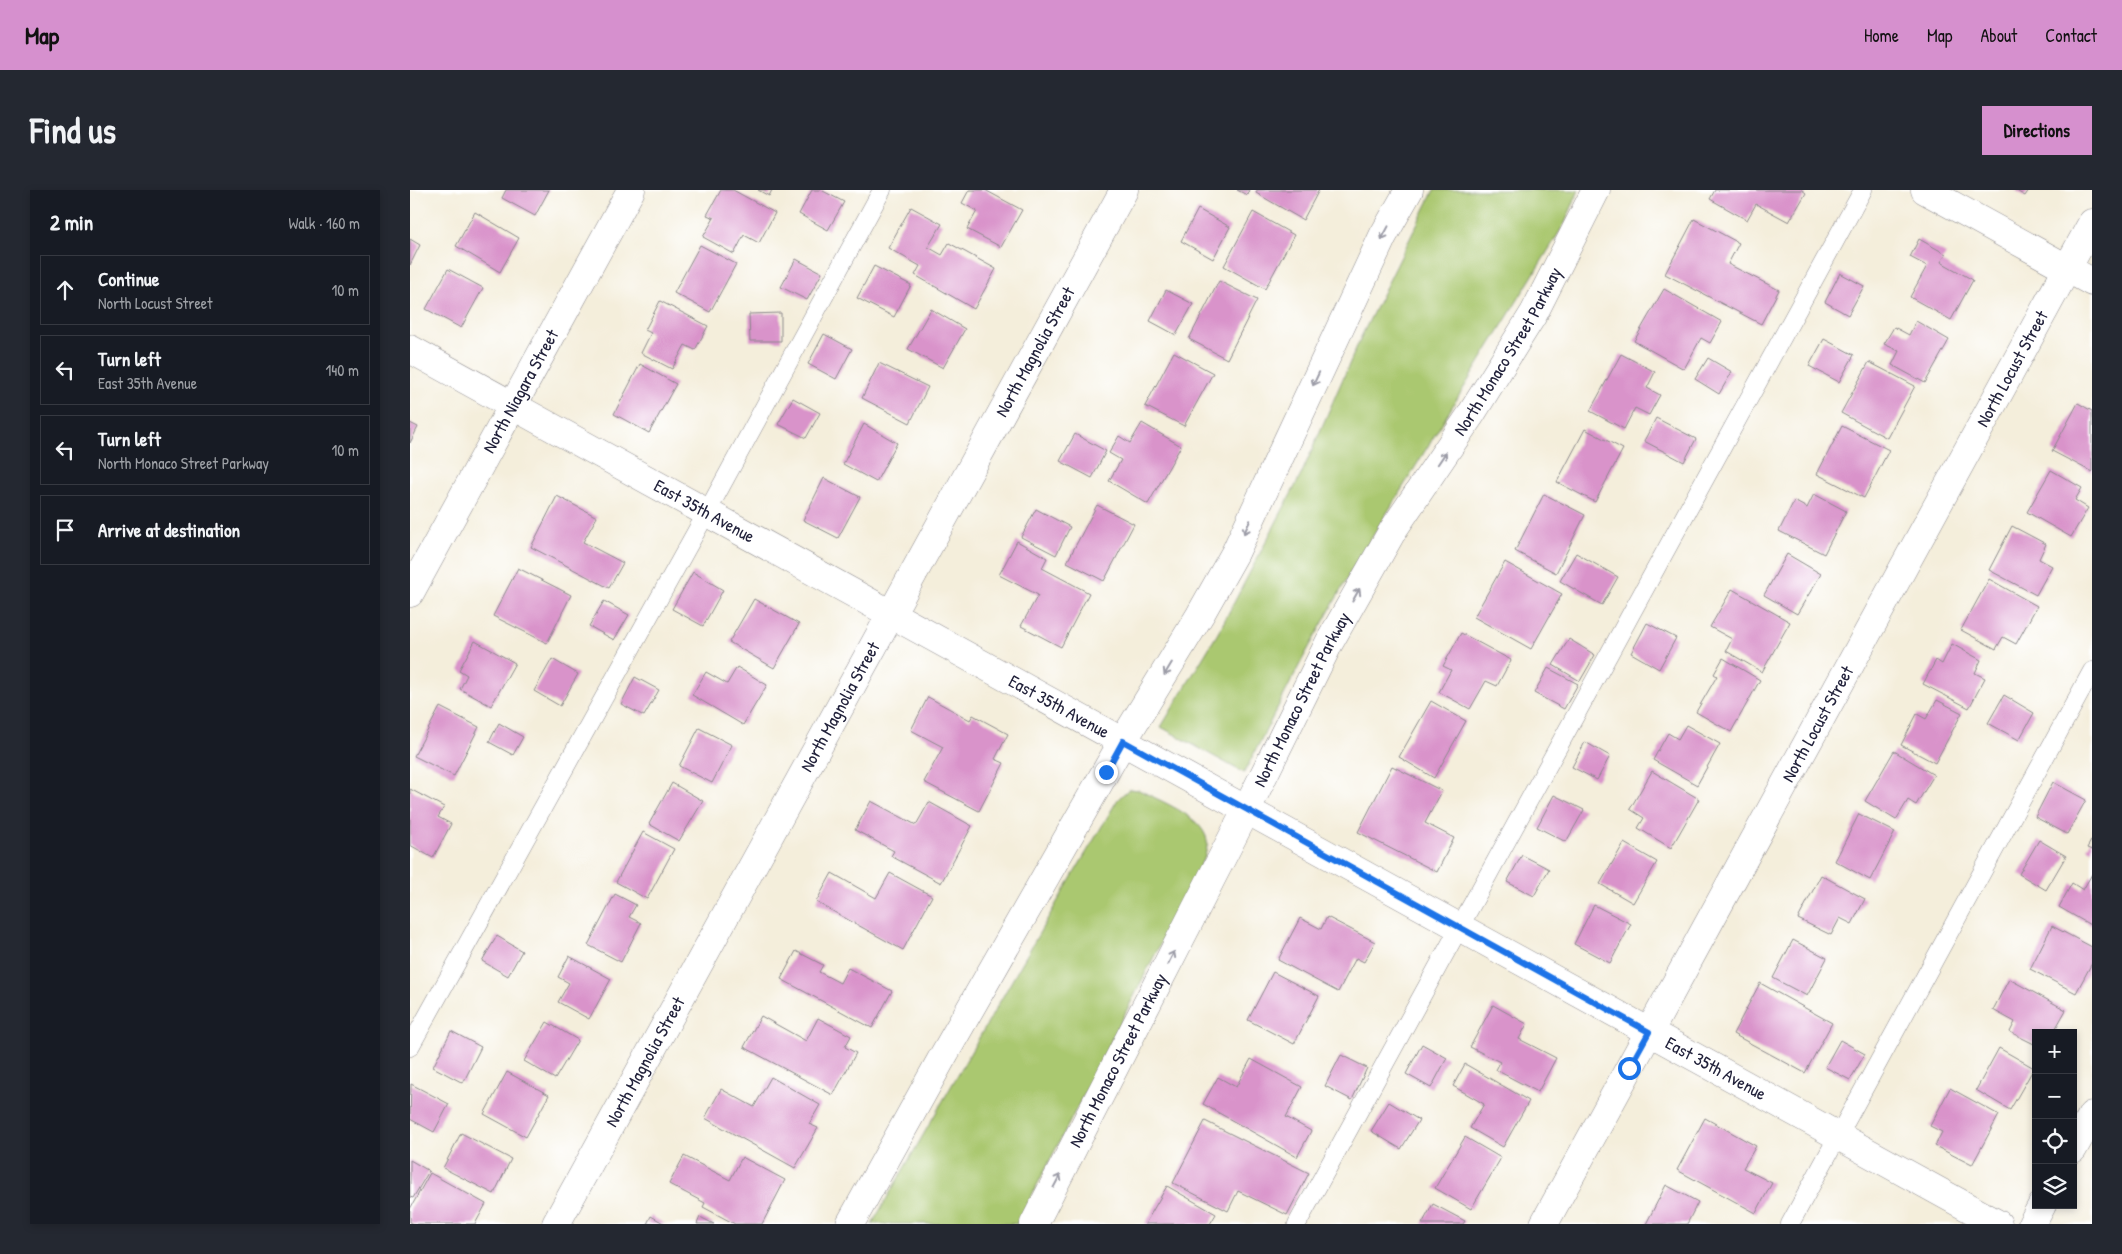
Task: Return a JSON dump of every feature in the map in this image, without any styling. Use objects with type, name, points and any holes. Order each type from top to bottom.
[{"type":"street","name":"North Niagara Street","points":[[410,593],[631,190]]},
{"type":"street","name":"North Magnolia Street","points":[[556,1224],[1124,190]]},
{"type":"street","points":[[850,1224],[942,1058],[1123,741],[1200,615],[1235,553],[1383,236],[1409,190]]},
{"type":"street","name":"North Monaco Street Parkway","points":[[1034,1224],[1247,809],[1329,643],[1393,530],[1470,416],[1534,313],[1596,190]]},
{"type":"street","points":[[1925,190],[2092,282]]},
{"type":"street","name":"North Locust Street","points":[[1544,1224],[2092,223]]},
{"type":"street","name":"East 35th Avenue","points":[[410,349],[1998,1224]]},
{"type":"street","points":[[2077,1142],[2092,1115]]},
{"type":"street","points":[[2032,1224],[2040,1209]]},
{"type":"lane","points":[[410,1047],[707,512],[882,190]]},
{"type":"lane","points":[[1297,1224],[1863,190]]},
{"type":"lane","points":[[1790,1224],[2092,671]]},
{"type":"green space","points":[[1434,190],[1579,190],[1565,223],[1352,570],[1302,660],[1244,773],[1161,727],[1218,633],[1301,475],[1361,337]]},
{"type":"green space","points":[[1129,789],[1139,790],[1168,804],[1197,824],[1204,831],[1207,840],[1205,856],[1017,1224],[872,1224],[1060,897],[1118,799]]},
{"type":"building","points":[[506,190],[549,190],[535,216],[502,198]]},
{"type":"building","points":[[721,190],[733,190],[775,213],[759,243],[744,235],[734,254],[703,237],[714,218],[707,215]]},
{"type":"building","points":[[758,190],[772,190],[769,196]]},
{"type":"building","points":[[812,190],[821,190],[844,202],[828,230],[799,214]]},
{"type":"building","points":[[969,190],[985,190],[1022,210],[1001,247],[967,229],[977,211],[962,203]]},
{"type":"building","points":[[1237,190],[1249,190],[1247,195]]},
{"type":"building","points":[[1257,190],[1319,190],[1303,220],[1256,193]]},
{"type":"building","points":[[1715,190],[1802,190],[1806,193],[1789,222],[1756,204],[1747,220],[1710,199]]},
{"type":"building","points":[[2015,190],[2029,190],[2025,196]]},
{"type":"building","points":[[911,207],[942,224],[928,247],[942,255],[949,243],[996,269],[974,309],[915,275],[920,266],[888,248]]},
{"type":"building","points":[[1198,209],[1230,227],[1213,259],[1181,241]]},
{"type":"building","points":[[475,212],[519,238],[500,272],[456,246]]},
{"type":"building","points":[[1253,212],[1294,235],[1265,289],[1224,266]]},
{"type":"building","points":[[1694,219],[1739,243],[1728,264],[1779,290],[1761,324],[1665,274]]},
{"type":"building","points":[[410,239],[420,245],[410,265]]},
{"type":"building","points":[[1919,239],[1946,254],[1941,262],[1973,280],[1951,320],[1910,297],[1927,266],[1910,257]]},
{"type":"building","points":[[700,245],[736,264],[710,312],[674,293]]},
{"type":"building","points":[[796,259],[822,273],[807,300],[781,287]]},
{"type":"building","points":[[874,266],[911,285],[894,317],[857,298]]},
{"type":"building","points":[[448,269],[483,288],[461,328],[426,309]]},
{"type":"building","points":[[1840,273],[1864,286],[1848,315],[1825,302]]},
{"type":"building","points":[[1219,281],[1257,300],[1227,359],[1189,339]]},
{"type":"building","points":[[1664,289],[1722,322],[1710,343],[1701,338],[1684,369],[1634,341]]},
{"type":"building","points":[[1166,290],[1193,304],[1176,335],[1150,321]]},
{"type":"building","points":[[660,301],[708,326],[695,350],[685,345],[672,369],[641,353],[651,333],[645,330]]},
{"type":"building","points":[[931,309],[965,329],[943,368],[908,349]]},
{"type":"building","points":[[781,313],[781,341],[750,341],[749,314]]},
{"type":"building","points":[[1916,321],[1949,340],[1925,383],[1892,365],[1899,351],[1884,344],[1894,327],[1909,335]]},
{"type":"building","points":[[824,334],[852,349],[836,379],[808,364]]},
{"type":"building","points":[[1824,339],[1854,355],[1839,382],[1809,366]]},
{"type":"building","points":[[1174,352],[1213,373],[1184,426],[1145,406]]},
{"type":"building","points":[[1621,354],[1655,372],[1647,388],[1660,395],[1649,415],[1635,408],[1624,429],[1590,411]]},
{"type":"building","points":[[1708,358],[1732,372],[1719,394],[1695,379]]},
{"type":"building","points":[[1869,362],[1915,386],[1887,438],[1841,413]]},
{"type":"building","points":[[879,363],[928,387],[910,423],[862,398]]},
{"type":"building","points":[[640,364],[676,384],[649,433],[614,414]]},
{"type":"building","points":[[793,398],[820,413],[806,438],[778,424]]},
{"type":"building","points":[[2078,403],[2092,411],[2092,472],[2052,451]]},
{"type":"building","points":[[1656,418],[1696,439],[1684,462],[1644,441]]},
{"type":"building","points":[[410,423],[418,427],[410,443]]},
{"type":"building","points":[[1142,423],[1181,446],[1148,504],[1109,481],[1121,460],[1109,453],[1119,436],[1130,443]]},
{"type":"building","points":[[864,424],[897,443],[876,482],[843,464]]},
{"type":"building","points":[[1842,426],[1889,450],[1864,498],[1817,474]]},
{"type":"building","points":[[1585,429],[1623,449],[1595,502],[1557,482]]},
{"type":"building","points":[[1075,434],[1106,451],[1092,478],[1060,461]]},
{"type":"building","points":[[2051,470],[2082,488],[2075,500],[2088,508],[2071,537],[2027,512]]},
{"type":"building","points":[[824,478],[860,497],[838,538],[803,520]]},
{"type":"building","points":[[1544,494],[1585,515],[1556,573],[1515,551]]},
{"type":"building","points":[[1814,494],[1846,511],[1824,554],[1779,531],[1794,501],[1807,508]]},
{"type":"building","points":[[557,496],[597,517],[583,542],[623,563],[609,588],[531,547]]},
{"type":"building","points":[[1097,505],[1134,524],[1104,581],[1067,562]]},
{"type":"building","points":[[1036,509],[1070,527],[1056,555],[1021,537]]},
{"type":"building","points":[[2012,526],[2046,544],[2039,559],[2052,566],[2036,595],[1989,570]]},
{"type":"building","points":[[1017,541],[1047,558],[1042,568],[1089,593],[1061,647],[1021,626],[1038,595],[999,575]]},
{"type":"building","points":[[1576,553],[1618,577],[1602,605],[1560,581]]},
{"type":"building","points":[[1787,554],[1821,574],[1797,614],[1764,595]]},
{"type":"building","points":[[1505,562],[1562,594],[1531,649],[1474,617]]},
{"type":"building","points":[[518,568],[571,595],[547,643],[493,616]]},
{"type":"building","points":[[693,572],[723,590],[703,626],[672,609]]},
{"type":"building","points":[[1989,579],[2037,606],[2016,644],[2003,637],[1996,649],[1961,630]]},
{"type":"building","points":[[1732,589],[1790,622],[1762,672],[1726,651],[1732,639],[1710,627]]},
{"type":"building","points":[[754,599],[799,624],[774,668],[729,642]]},
{"type":"building","points":[[604,601],[629,615],[614,640],[589,626]]},
{"type":"building","points":[[1647,623],[1676,638],[1659,669],[1631,653]]},
{"type":"building","points":[[1461,633],[1511,660],[1497,686],[1486,681],[1470,709],[1439,692],[1451,670],[1443,666]]},
{"type":"building","points":[[1569,639],[1595,655],[1580,681],[1553,665]]},
{"type":"building","points":[[475,641],[515,663],[491,706],[460,689],[467,675],[459,670]]},
{"type":"building","points":[[1952,644],[1981,660],[1975,673],[1985,678],[1969,708],[1923,684],[1936,660],[1942,664]]},
{"type":"building","points":[[1723,658],[1760,680],[1731,732],[1696,712],[1717,676],[1714,674]]},
{"type":"building","points":[[552,659],[578,674],[560,706],[534,691]]},
{"type":"building","points":[[737,667],[767,685],[743,725],[692,695],[706,672],[727,684]]},
{"type":"building","points":[[1548,668],[1578,684],[1564,709],[1534,693]]},
{"type":"building","points":[[635,677],[659,690],[644,716],[621,704]]},
{"type":"building","points":[[2004,695],[2034,713],[2019,740],[1988,723]]},
{"type":"building","points":[[928,697],[970,720],[973,715],[1008,734],[995,759],[1004,763],[979,811],[924,782],[943,747],[911,730]]},
{"type":"building","points":[[1937,700],[1962,713],[1935,763],[1901,745],[1917,714],[1926,719]]},
{"type":"building","points":[[1431,701],[1466,721],[1434,778],[1399,757]]},
{"type":"building","points":[[440,707],[479,727],[454,776],[414,756]]},
{"type":"building","points":[[499,723],[523,737],[513,755],[489,742]]},
{"type":"building","points":[[1686,725],[1720,744],[1697,785],[1653,760],[1668,733],[1678,739]]},
{"type":"building","points":[[699,728],[732,745],[712,783],[679,766]]},
{"type":"building","points":[[1585,742],[1610,756],[1597,780],[1572,767]]},
{"type":"building","points":[[1894,751],[1934,775],[1916,805],[1908,800],[1896,820],[1865,801]]},
{"type":"building","points":[[1392,766],[1442,791],[1425,823],[1454,838],[1437,872],[1358,832]]},
{"type":"building","points":[[1652,771],[1699,799],[1671,848],[1638,828],[1644,818],[1630,809]]},
{"type":"building","points":[[2053,782],[2086,800],[2067,834],[2035,817]]},
{"type":"building","points":[[672,783],[703,801],[679,841],[649,824]]},
{"type":"building","points":[[410,789],[444,807],[438,817],[451,824],[433,858],[410,845]]},
{"type":"building","points":[[1554,795],[1584,810],[1566,842],[1537,827]]},
{"type":"building","points":[[871,801],[916,825],[929,802],[972,826],[941,883],[891,856],[894,851],[855,830]]},
{"type":"building","points":[[1859,814],[1895,832],[1870,880],[1835,861]]},
{"type":"building","points":[[643,832],[674,849],[647,899],[616,882]]},
{"type":"building","points":[[2092,839],[2092,850],[2087,848]]},
{"type":"building","points":[[2039,840],[2066,856],[2046,890],[2019,874]]},
{"type":"building","points":[[1624,843],[1657,862],[1633,903],[1600,884]]},
{"type":"building","points":[[1522,855],[1549,869],[1534,896],[1507,882]]},
{"type":"building","points":[[832,873],[876,898],[890,873],[932,896],[903,950],[816,902]]},
{"type":"building","points":[[2092,874],[2092,926],[2059,907],[2072,883],[2083,890]]},
{"type":"building","points":[[1821,875],[1865,899],[1852,924],[1840,918],[1831,935],[1798,919]]},
{"type":"building","points":[[615,894],[636,905],[629,917],[641,923],[621,962],[588,945]]},
{"type":"building","points":[[1594,905],[1631,924],[1610,963],[1574,944]]},
{"type":"building","points":[[1327,917],[1375,942],[1364,962],[1356,958],[1338,992],[1278,960],[1300,918],[1321,929]]},
{"type":"building","points":[[2052,926],[2092,947],[2092,963],[2076,993],[2030,969]]},
{"type":"building","points":[[497,936],[522,951],[508,976],[482,961]]},
{"type":"building","points":[[1793,940],[1827,958],[1807,996],[1773,978]]},
{"type":"building","points":[[796,951],[823,965],[819,972],[840,983],[848,968],[892,991],[872,1028],[781,979]]},
{"type":"building","points":[[569,956],[611,979],[589,1019],[558,1002],[569,983],[558,977]]},
{"type":"building","points":[[1273,972],[1319,996],[1294,1044],[1248,1020]]},
{"type":"building","points":[[2009,979],[2066,1010],[2055,1029],[2032,1029],[2032,1043],[2010,1032],[2015,1022],[1993,1010]]},
{"type":"building","points":[[1760,983],[1832,1023],[1805,1073],[1733,1034]]},
{"type":"building","points":[[1493,1005],[1527,1024],[1519,1039],[1556,1058],[1538,1092],[1496,1070],[1500,1062],[1470,1047]]},
{"type":"building","points":[[761,1016],[806,1041],[818,1018],[851,1036],[845,1047],[856,1053],[833,1095],[744,1047]]},
{"type":"building","points":[[547,1022],[578,1040],[555,1079],[524,1061]]},
{"type":"building","points":[[451,1031],[481,1047],[463,1083],[433,1067]]},
{"type":"building","points":[[1840,1040],[1865,1054],[1850,1080],[1825,1067]]},
{"type":"building","points":[[1422,1044],[1447,1058],[1431,1088],[1406,1074]]},
{"type":"building","points":[[1999,1048],[2032,1067],[2032,1072],[2010,1110],[1976,1090]]},
{"type":"building","points":[[1341,1055],[1367,1068],[1352,1100],[1325,1086]]},
{"type":"building","points":[[1251,1059],[1302,1087],[1286,1117],[1311,1131],[1297,1157],[1203,1104],[1218,1077],[1236,1087]]},
{"type":"building","points":[[1465,1064],[1529,1101],[1503,1147],[1470,1128],[1484,1104],[1453,1086]]},
{"type":"building","points":[[507,1072],[549,1095],[526,1137],[484,1114]]},
{"type":"building","points":[[771,1077],[820,1105],[809,1124],[818,1128],[795,1168],[705,1118],[721,1089],[754,1107]]},
{"type":"building","points":[[411,1084],[449,1104],[434,1132],[410,1119]]},
{"type":"building","points":[[1950,1088],[1999,1115],[1972,1165],[1935,1146],[1942,1132],[1930,1126]]},
{"type":"building","points":[[1389,1102],[1419,1120],[1401,1149],[1371,1131]]},
{"type":"building","points":[[1705,1118],[1756,1146],[1743,1168],[1772,1183],[1756,1213],[1677,1170]]},
{"type":"building","points":[[1205,1121],[1309,1173],[1287,1215],[1238,1191],[1228,1211],[1173,1183]]},
{"type":"building","points":[[461,1133],[511,1159],[494,1194],[443,1168]]},
{"type":"building","points":[[1465,1137],[1501,1158],[1471,1209],[1435,1188]]},
{"type":"building","points":[[684,1156],[730,1180],[742,1157],[785,1180],[762,1224],[735,1224],[703,1207],[705,1203],[669,1184]]},
{"type":"building","points":[[410,1160],[429,1171],[413,1198],[410,1197]]},
{"type":"building","points":[[430,1173],[486,1204],[475,1224],[414,1224],[410,1222],[410,1209]]},
{"type":"building","points":[[1666,1185],[1698,1202],[1687,1224],[1646,1224]]},
{"type":"building","points":[[1167,1186],[1216,1214],[1210,1224],[1145,1224]]},
{"type":"building","points":[[1433,1204],[1465,1221],[1463,1224],[1422,1224]]},
{"type":"building","points":[[651,1216],[665,1224],[647,1224]]},
{"type":"building","points":[[700,1217],[714,1224],[697,1224]]},
{"type":"route","points":[[1106,772],[1123,741],[1649,1032],[1629,1068]]}]
